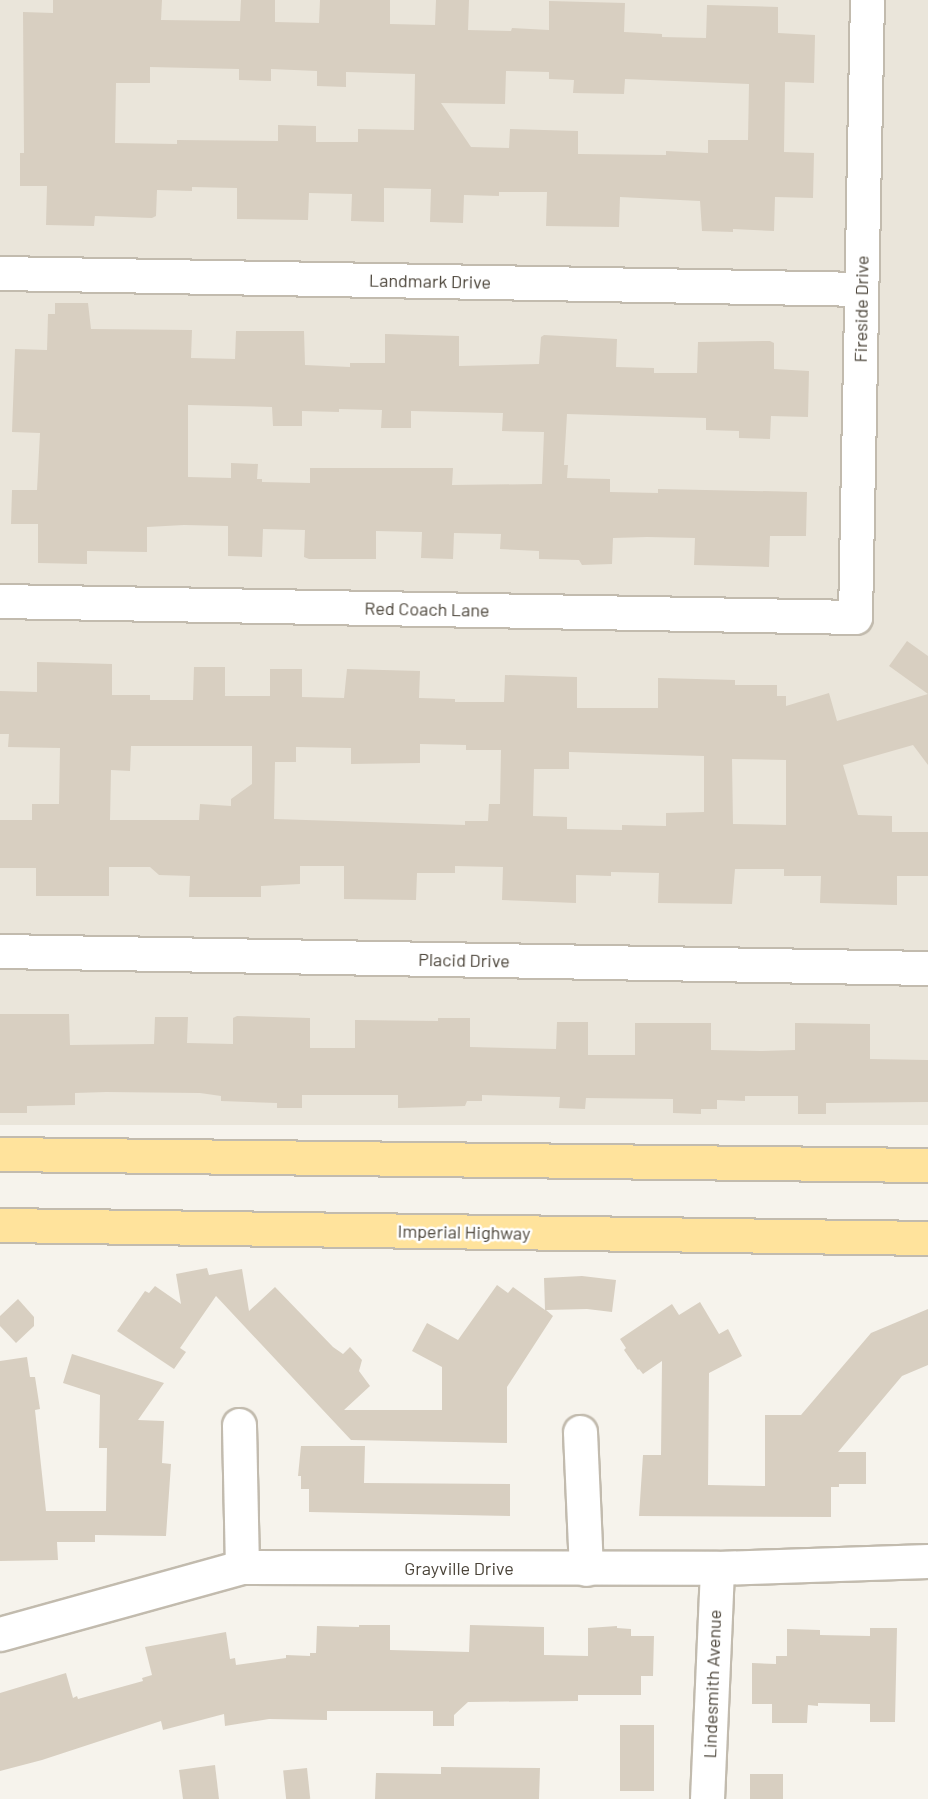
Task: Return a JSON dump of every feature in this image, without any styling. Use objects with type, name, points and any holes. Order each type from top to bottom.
[{"type":"main road","points":[[0,1154],[928,1165]]},
{"type":"main road","name":"Imperial Highway","points":[[0,1225],[928,1238]]},
{"type":"street","name":"Fireside Drive","points":[[855,617],[867,0]]},
{"type":"street","name":"Landmark Drive","points":[[0,273],[861,289]]},
{"type":"street","name":"Red Coach Lane","points":[[0,601],[855,617]]},
{"type":"street","name":"Placid Drive","points":[[0,951],[928,969]]},
{"type":"street","points":[[239,1425],[242,1567]]},
{"type":"street","points":[[580,1432],[586,1569]]},
{"type":"street","name":"Grayville Drive","points":[[0,1634],[242,1567],[717,1568],[928,1561]]},
{"type":"street","name":"Lindesmith Avenue","points":[[707,1799],[717,1568]]},
{"type":"shaded area","points":[[0,0],[928,0],[928,1125],[0,1125]]},
{"type":"building","points":[[53,0],[162,0],[161,20],[240,21],[241,0],[275,0],[275,22],[319,23],[320,0],[390,0],[390,24],[435,25],[436,0],[469,0],[468,30],[511,31],[512,28],[549,30],[549,1],[625,3],[624,32],[662,34],[662,37],[706,38],[707,5],[778,7],[778,33],[815,35],[814,83],[785,82],[784,152],[814,153],[813,198],[775,197],[774,231],[733,229],[733,232],[702,231],[700,201],[620,197],[619,227],[546,226],[547,192],[499,192],[499,196],[464,195],[463,223],[430,222],[431,189],[384,188],[384,222],[351,221],[352,194],[309,193],[308,220],[237,219],[237,188],[192,187],[192,191],[157,190],[156,216],[152,218],[95,216],[94,226],[46,225],[47,186],[20,186],[20,153],[24,153],[23,12],[53,13]],"holes":[[[150,67],[239,69],[239,80],[271,81],[271,69],[317,71],[317,86],[346,87],[346,72],[415,74],[414,130],[358,129],[358,142],[316,142],[316,126],[278,125],[278,141],[177,140],[177,144],[115,143],[116,83],[150,83]],[[506,71],[549,72],[549,79],[574,80],[573,93],[624,94],[625,79],[749,84],[748,140],[708,140],[708,153],[666,151],[666,155],[578,154],[578,131],[510,129],[509,148],[471,147],[441,103],[505,104]]]},
{"type":"building","points":[[55,303],[88,303],[91,329],[192,330],[191,358],[235,359],[236,331],[304,331],[305,365],[350,367],[350,363],[385,363],[385,334],[459,336],[459,366],[539,364],[541,337],[544,335],[617,339],[616,367],[654,368],[654,373],[697,373],[698,342],[770,341],[774,343],[774,369],[809,371],[808,417],[771,416],[770,439],[739,438],[739,431],[706,430],[706,418],[567,414],[564,465],[568,465],[567,478],[610,479],[610,492],[658,493],[658,489],[807,492],[806,536],[770,536],[769,567],[694,565],[695,538],[647,537],[613,538],[612,564],[582,565],[579,560],[539,559],[539,551],[500,549],[501,534],[454,533],[453,559],[421,558],[422,532],[376,531],[376,559],[309,559],[304,557],[305,530],[263,529],[262,557],[228,556],[228,526],[184,525],[147,527],[147,552],[87,551],[87,564],[38,563],[38,524],[11,524],[12,490],[37,490],[40,433],[12,432],[15,349],[47,350],[48,314],[55,314]],"holes":[[[188,405],[272,407],[273,426],[302,426],[302,411],[382,410],[381,428],[411,428],[411,411],[503,413],[502,431],[544,432],[542,484],[452,485],[453,468],[310,468],[310,483],[262,482],[262,479],[257,479],[258,464],[231,463],[231,478],[188,477]]]},
{"type":"building","points":[[907,641],[928,656],[928,694],[889,666]]},
{"type":"building","points":[[37,662],[112,664],[112,695],[150,695],[150,700],[193,700],[194,667],[225,667],[225,696],[270,696],[270,669],[302,669],[302,697],[344,698],[347,669],[420,671],[419,698],[455,699],[455,702],[504,702],[505,675],[577,677],[577,708],[658,708],[658,678],[735,680],[735,685],[777,685],[777,696],[786,696],[786,706],[829,693],[837,721],[928,694],[928,765],[913,745],[843,765],[858,815],[892,816],[892,832],[928,832],[928,876],[897,876],[897,905],[820,903],[821,876],[784,876],[784,869],[735,869],[732,904],[658,903],[659,873],[611,872],[611,876],[576,875],[576,903],[502,900],[503,867],[455,866],[455,873],[417,873],[416,900],[344,899],[344,866],[300,866],[300,884],[261,886],[261,897],[189,897],[190,876],[159,875],[150,867],[109,867],[109,896],[36,896],[36,868],[0,868],[0,820],[32,820],[32,804],[59,804],[60,748],[8,747],[9,734],[0,734],[0,691],[37,692]],"holes":[[[420,744],[466,745],[466,750],[501,750],[500,804],[489,804],[488,821],[465,821],[465,825],[274,819],[275,762],[296,762],[296,747],[351,748],[351,764],[420,763]],[[131,746],[252,746],[252,784],[231,799],[231,806],[200,804],[199,820],[110,820],[111,770],[130,771]],[[569,752],[704,756],[704,812],[666,813],[666,826],[622,825],[622,830],[567,829],[567,817],[533,816],[534,769],[569,769]],[[732,759],[786,760],[786,825],[733,824]]]},
{"type":"building","points":[[0,1014],[69,1014],[70,1045],[154,1044],[155,1017],[188,1017],[187,1043],[233,1044],[233,1018],[237,1016],[310,1018],[310,1048],[355,1048],[355,1020],[438,1021],[438,1018],[470,1018],[470,1047],[556,1049],[557,1022],[588,1022],[588,1055],[635,1055],[635,1023],[711,1023],[711,1050],[761,1051],[795,1050],[795,1023],[870,1024],[870,1059],[928,1060],[928,1102],[826,1103],[826,1114],[798,1114],[798,1096],[745,1096],[745,1101],[717,1100],[717,1109],[701,1109],[701,1114],[673,1113],[673,1099],[586,1098],[585,1109],[559,1108],[560,1097],[482,1095],[482,1101],[467,1101],[465,1106],[398,1108],[398,1095],[302,1095],[302,1108],[277,1108],[277,1103],[221,1101],[221,1096],[200,1093],[106,1092],[75,1093],[75,1105],[27,1106],[27,1113],[0,1113]]},
{"type":"building","points":[[207,1268],[209,1275],[242,1269],[249,1311],[275,1287],[333,1347],[343,1354],[350,1347],[362,1360],[359,1371],[370,1386],[344,1410],[442,1410],[442,1367],[412,1351],[427,1323],[458,1340],[497,1285],[508,1293],[513,1287],[545,1310],[544,1278],[582,1276],[616,1280],[612,1312],[587,1309],[546,1310],[553,1316],[507,1387],[507,1443],[351,1440],[216,1296],[180,1348],[186,1352],[174,1369],[117,1331],[145,1291],[149,1293],[155,1286],[181,1304],[176,1274]]},
{"type":"building","points":[[18,1299],[34,1317],[34,1326],[16,1343],[0,1326],[0,1316]]},
{"type":"building","points":[[700,1302],[719,1334],[728,1329],[742,1356],[709,1373],[708,1485],[765,1486],[765,1415],[801,1415],[871,1333],[928,1309],[928,1365],[902,1376],[838,1452],[866,1452],[866,1484],[839,1484],[839,1487],[831,1487],[831,1517],[639,1516],[643,1455],[661,1455],[662,1361],[643,1374],[624,1350],[626,1348],[620,1339],[672,1304],[679,1315]]},
{"type":"building","points":[[72,1354],[164,1383],[138,1420],[164,1421],[162,1463],[171,1464],[166,1536],[95,1535],[95,1542],[57,1542],[58,1560],[0,1561],[0,1361],[27,1357],[30,1377],[35,1377],[40,1409],[35,1410],[46,1511],[106,1511],[107,1448],[99,1448],[100,1395],[63,1383]]},
{"type":"building","points":[[301,1446],[365,1446],[364,1483],[510,1484],[510,1516],[309,1512],[309,1489],[301,1489],[301,1476],[298,1476]]},
{"type":"building","points":[[359,1625],[390,1625],[390,1650],[469,1652],[470,1625],[544,1627],[544,1655],[588,1656],[588,1628],[617,1626],[617,1628],[631,1629],[631,1636],[654,1636],[653,1676],[641,1676],[641,1695],[578,1695],[578,1701],[468,1702],[454,1715],[454,1726],[433,1726],[433,1711],[327,1711],[327,1720],[269,1719],[225,1726],[224,1714],[163,1730],[161,1721],[42,1760],[0,1771],[0,1693],[66,1673],[73,1698],[77,1696],[78,1699],[143,1681],[142,1678],[152,1675],[145,1647],[226,1632],[230,1659],[235,1658],[236,1665],[286,1658],[286,1655],[310,1656],[310,1653],[316,1653],[317,1626],[359,1627]]},
{"type":"building","points":[[870,1628],[897,1628],[895,1722],[870,1722],[870,1704],[818,1703],[818,1706],[808,1705],[807,1723],[772,1723],[772,1704],[752,1704],[752,1663],[776,1664],[776,1656],[787,1656],[787,1629],[820,1630],[820,1635],[870,1636]]},
{"type":"building","points":[[620,1725],[654,1725],[654,1791],[620,1791]]},
{"type":"building","points":[[215,1765],[219,1799],[183,1799],[179,1770]]},
{"type":"building","points":[[441,1767],[540,1768],[539,1799],[375,1799],[376,1773],[441,1774]]},
{"type":"building","points":[[307,1768],[310,1799],[286,1799],[283,1771]]},
{"type":"building","points":[[750,1774],[783,1774],[783,1799],[750,1799]]}]
